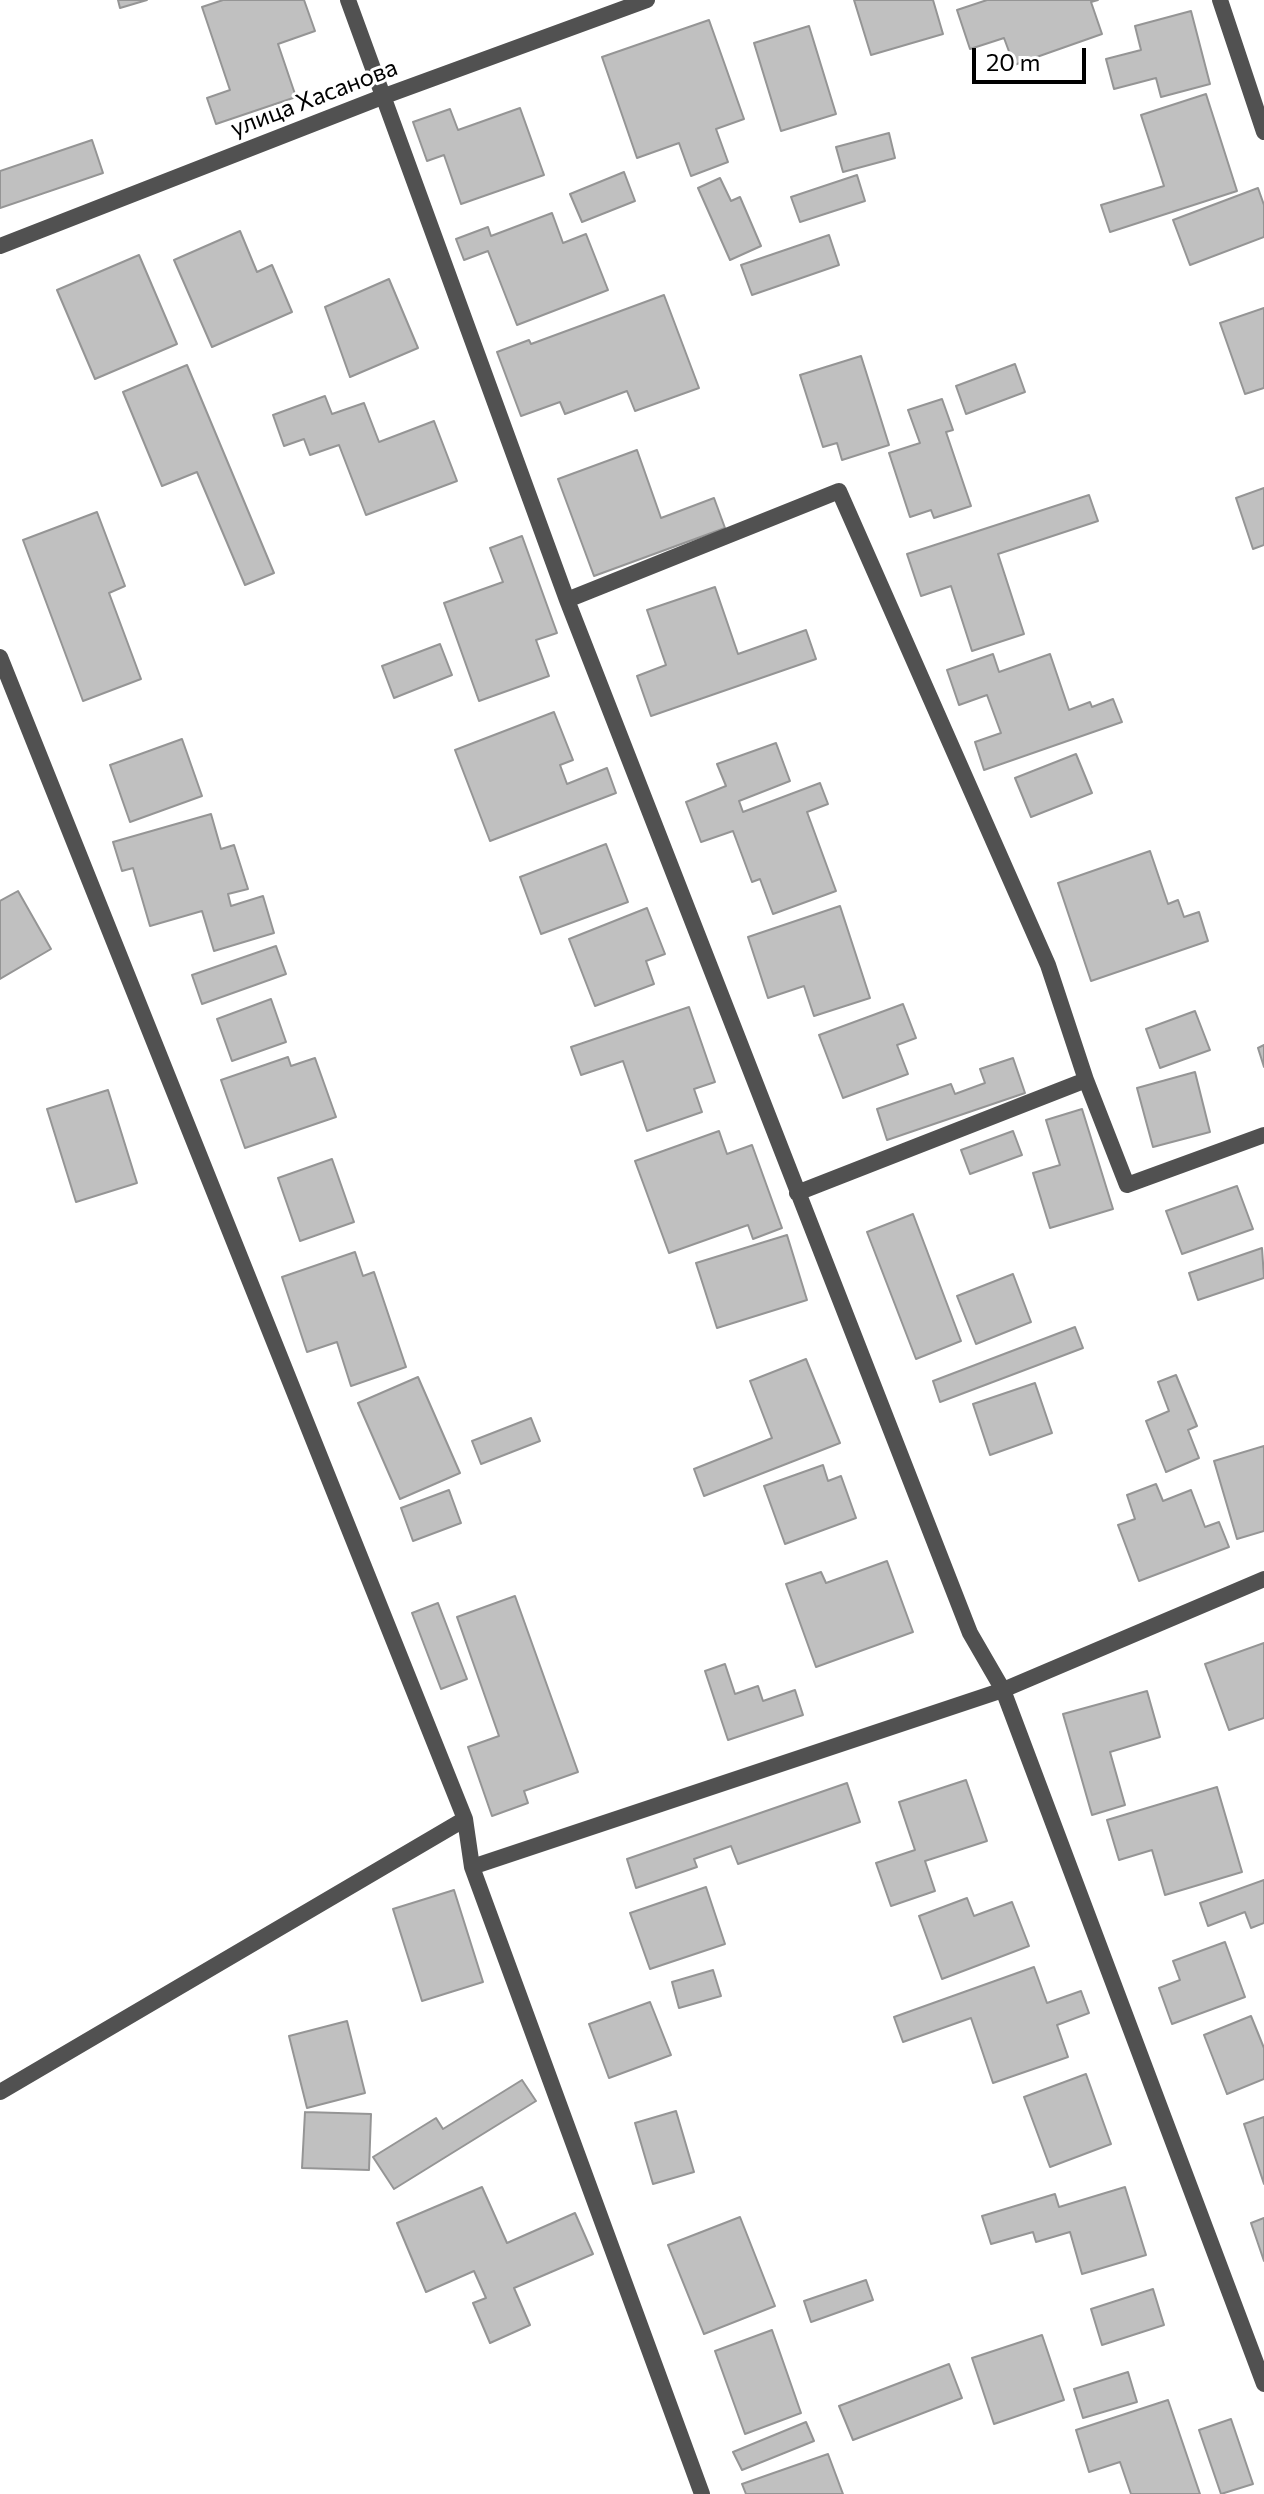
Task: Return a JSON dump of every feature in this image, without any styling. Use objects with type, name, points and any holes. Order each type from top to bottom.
[{"type":"street","points":[[348,0],[567,600],[970,1633],[1003,1690],[1264,2384]]},
{"type":"street","name":"улица Хасанова","points":[[0,246],[382,97],[647,0]]},
{"type":"street","points":[[1220,0],[1264,132]]},
{"type":"street","points":[[567,600],[839,491],[1048,965],[1086,1080],[1127,1185],[1264,1135]]},
{"type":"street","points":[[0,657],[465,1819],[472,1867],[702,2494]]},
{"type":"street","points":[[797,1193],[1086,1080]]},
{"type":"street","points":[[472,1867],[1003,1690],[1264,1579]]},
{"type":"street","points":[[0,2092],[465,1819]]},
{"type":"building","points":[[118,0],[147,0],[120,8]]},
{"type":"building","points":[[223,0],[304,0],[315,31],[278,44],[296,97],[216,124],[207,98],[230,90],[202,7]]},
{"type":"building","points":[[854,0],[933,0],[943,34],[871,55]]},
{"type":"building","points":[[987,0],[1098,0],[1091,2],[1102,34],[1014,65],[1004,38],[970,49],[957,10]]},
{"type":"building","points":[[1191,11],[1210,84],[1161,97],[1156,78],[1114,89],[1106,59],[1141,50],[1135,26]]},
{"type":"building","points":[[709,20],[744,119],[716,129],[728,162],[691,176],[679,143],[637,158],[602,57]]},
{"type":"building","points":[[809,26],[836,114],[781,131],[754,43]]},
{"type":"building","points":[[1206,94],[1237,191],[1110,232],[1101,205],[1164,186],[1141,115]]},
{"type":"building","points":[[520,108],[544,175],[461,204],[444,155],[427,161],[413,122],[450,109],[458,130]]},
{"type":"building","points":[[889,133],[895,158],[843,172],[836,147]]},
{"type":"building","points":[[92,140],[103,173],[0,208],[0,171]]},
{"type":"building","points":[[624,172],[635,201],[582,222],[570,194]]},
{"type":"building","points":[[857,175],[865,201],[800,222],[791,197]]},
{"type":"building","points":[[720,178],[731,201],[740,197],[761,246],[730,260],[698,188]]},
{"type":"building","points":[[1258,188],[1264,205],[1264,237],[1190,265],[1173,220]]},
{"type":"building","points":[[552,213],[563,243],[586,234],[608,290],[517,325],[488,251],[464,260],[456,239],[488,227],[491,236]]},
{"type":"building","points":[[240,231],[257,272],[272,265],[292,312],[212,347],[174,260]]},
{"type":"building","points":[[829,235],[839,265],[752,295],[741,265]]},
{"type":"building","points":[[139,255],[177,344],[95,379],[57,290]]},
{"type":"building","points":[[389,279],[418,348],[350,377],[325,307]]},
{"type":"building","points":[[664,295],[699,388],[635,411],[627,391],[565,414],[560,402],[521,416],[497,352],[529,340],[531,344]]},
{"type":"building","points":[[1264,308],[1264,388],[1245,394],[1220,323]]},
{"type":"building","points":[[861,356],[889,445],[842,460],[837,443],[823,447],[800,375]]},
{"type":"building","points":[[1015,364],[1025,392],[966,414],[956,386]]},
{"type":"building","points":[[187,365],[274,573],[245,585],[197,472],[162,486],[123,392]]},
{"type":"building","points":[[325,396],[332,414],[364,403],[379,442],[434,421],[457,481],[366,515],[339,445],[310,455],[304,439],[284,446],[273,415]]},
{"type":"building","points":[[942,399],[953,430],[946,432],[971,506],[934,518],[931,510],[910,517],[889,453],[920,443],[908,410]]},
{"type":"building","points":[[637,450],[661,518],[714,498],[725,528],[594,576],[558,479]]},
{"type":"building","points":[[1264,488],[1264,545],[1253,549],[1236,498]]},
{"type":"building","points":[[1089,495],[1098,521],[998,554],[1024,634],[972,651],[951,586],[921,596],[907,554]]},
{"type":"building","points":[[97,512],[125,586],[109,593],[141,679],[83,701],[23,540]]},
{"type":"building","points":[[522,536],[557,633],[536,640],[549,676],[479,701],[444,603],[503,582],[490,548]]},
{"type":"building","points":[[715,587],[738,654],[806,630],[816,659],[651,716],[637,676],[666,665],[647,610]]},
{"type":"building","points":[[440,644],[452,675],[394,698],[382,666]]},
{"type":"building","points":[[993,654],[999,672],[1050,654],[1069,710],[1090,702],[1092,707],[1113,699],[1122,722],[984,770],[975,742],[1001,733],[987,695],[959,705],[947,670]]},
{"type":"building","points":[[554,712],[573,760],[560,765],[567,784],[607,768],[616,793],[490,841],[455,750]]},
{"type":"building","points":[[182,739],[202,796],[130,822],[110,765]]},
{"type":"building","points":[[776,743],[790,781],[739,801],[743,812],[820,783],[828,804],[807,812],[836,891],[773,914],[760,879],[752,882],[733,831],[701,842],[686,802],[726,786],[717,764]]},
{"type":"building","points":[[1076,754],[1092,793],[1031,817],[1015,778]]},
{"type":"building","points":[[211,814],[221,849],[234,845],[248,889],[228,894],[231,906],[263,896],[274,933],[214,951],[202,911],[150,926],[133,868],[122,871],[113,842]]},
{"type":"building","points":[[606,844],[628,902],[541,934],[520,877]]},
{"type":"building","points":[[1150,851],[1168,904],[1178,900],[1184,917],[1199,912],[1208,941],[1091,981],[1058,883]]},
{"type":"building","points":[[18,891],[51,949],[0,979],[0,901]]},
{"type":"building","points":[[840,906],[870,998],[814,1016],[804,986],[768,998],[748,937]]},
{"type":"building","points":[[647,908],[665,954],[646,961],[654,984],[595,1006],[569,939]]},
{"type":"building","points":[[276,946],[286,974],[202,1004],[192,975]]},
{"type":"building","points":[[271,999],[286,1042],[232,1061],[217,1019]]},
{"type":"building","points":[[903,1004],[916,1038],[897,1045],[908,1074],[843,1098],[819,1035]]},
{"type":"building","points":[[689,1007],[715,1082],[694,1089],[702,1112],[647,1131],[623,1061],[581,1075],[571,1047]]},
{"type":"building","points":[[1195,1011],[1210,1050],[1160,1068],[1146,1029]]},
{"type":"building","points":[[1264,1045],[1264,1067],[1258,1048]]},
{"type":"building","points":[[288,1057],[291,1066],[315,1058],[336,1117],[245,1148],[221,1080]]},
{"type":"building","points":[[1013,1058],[1025,1093],[887,1140],[877,1109],[951,1084],[955,1094],[985,1083],[980,1069]]},
{"type":"building","points":[[1195,1072],[1210,1132],[1153,1147],[1137,1088]]},
{"type":"building","points":[[108,1090],[137,1183],[76,1202],[47,1109]]},
{"type":"building","points":[[1082,1109],[1113,1209],[1050,1228],[1033,1173],[1060,1165],[1046,1120]]},
{"type":"building","points":[[719,1131],[727,1154],[752,1145],[782,1228],[753,1239],[748,1225],[669,1253],[635,1161]]},
{"type":"building","points":[[1013,1131],[1022,1155],[970,1174],[961,1150]]},
{"type":"building","points":[[332,1159],[354,1222],[300,1241],[278,1178]]},
{"type":"building","points":[[1237,1186],[1253,1229],[1182,1254],[1166,1211]]},
{"type":"building","points":[[913,1214],[961,1341],[916,1359],[867,1232]]},
{"type":"building","points":[[787,1235],[807,1300],[717,1328],[696,1263]]},
{"type":"building","points":[[1262,1248],[1264,1278],[1198,1300],[1189,1273]]},
{"type":"building","points":[[355,1252],[363,1276],[374,1272],[406,1367],[351,1386],[337,1342],[307,1352],[282,1277]]},
{"type":"building","points":[[1013,1274],[1031,1322],[976,1344],[957,1296]]},
{"type":"building","points":[[1075,1327],[1083,1348],[940,1402],[933,1381]]},
{"type":"building","points":[[806,1359],[840,1443],[704,1496],[694,1469],[772,1438],[750,1381]]},
{"type":"building","points":[[1176,1375],[1197,1426],[1188,1430],[1199,1458],[1166,1472],[1146,1421],[1169,1411],[1158,1382]]},
{"type":"building","points":[[418,1377],[460,1473],[400,1499],[358,1403]]},
{"type":"building","points":[[1035,1383],[1052,1433],[990,1455],[973,1404]]},
{"type":"building","points":[[531,1418],[540,1441],[481,1464],[472,1441]]},
{"type":"building","points":[[1264,1446],[1264,1531],[1237,1539],[1214,1461]]},
{"type":"building","points":[[823,1465],[828,1481],[841,1476],[856,1518],[785,1544],[764,1486]]},
{"type":"building","points":[[1156,1484],[1163,1501],[1191,1490],[1205,1527],[1219,1522],[1229,1547],[1139,1581],[1118,1525],[1135,1519],[1127,1495]]},
{"type":"building","points":[[449,1490],[461,1523],[413,1541],[401,1508]]},
{"type":"building","points":[[887,1561],[913,1632],[816,1667],[786,1584],[821,1572],[826,1583]]},
{"type":"building","points":[[515,1596],[578,1772],[524,1791],[528,1803],[492,1816],[468,1747],[499,1736],[457,1617]]},
{"type":"building","points":[[438,1603],[467,1679],[441,1689],[412,1613]]},
{"type":"building","points":[[1264,1643],[1264,1718],[1229,1730],[1205,1664]]},
{"type":"building","points":[[725,1664],[735,1694],[758,1686],[763,1701],[795,1690],[803,1715],[728,1740],[705,1671]]},
{"type":"building","points":[[1147,1691],[1160,1737],[1110,1752],[1125,1805],[1092,1815],[1063,1714]]},
{"type":"building","points":[[966,1780],[987,1841],[925,1861],[935,1891],[891,1906],[876,1863],[915,1850],[899,1802]]},
{"type":"building","points":[[847,1783],[860,1822],[738,1864],[731,1846],[694,1859],[697,1867],[636,1888],[627,1859]]},
{"type":"building","points":[[1217,1787],[1242,1872],[1165,1895],[1152,1850],[1119,1860],[1107,1820]]},
{"type":"building","points":[[1264,1880],[1264,1923],[1251,1928],[1245,1912],[1208,1926],[1200,1903]]},
{"type":"building","points":[[706,1887],[725,1944],[650,1969],[630,1913]]},
{"type":"building","points":[[454,1890],[483,1982],[422,2001],[393,1909]]},
{"type":"building","points":[[967,1898],[974,1916],[1012,1902],[1029,1946],[942,1979],[919,1916]]},
{"type":"building","points":[[1225,1942],[1245,1997],[1172,2024],[1159,1988],[1180,1980],[1173,1961]]},
{"type":"building","points":[[1034,1967],[1047,2003],[1081,1991],[1089,2013],[1057,2025],[1068,2057],[993,2083],[971,2018],[903,2042],[894,2017]]},
{"type":"building","points":[[713,1970],[721,1996],[679,2008],[672,1982]]},
{"type":"building","points":[[650,2002],[671,2055],[609,2078],[589,2024]]},
{"type":"building","points":[[1251,2016],[1264,2048],[1264,2079],[1227,2094],[1204,2035]]},
{"type":"building","points":[[347,2021],[365,2093],[307,2108],[289,2036]]},
{"type":"building","points":[[1086,2074],[1111,2144],[1050,2167],[1024,2097]]},
{"type":"building","points":[[522,2080],[536,2101],[394,2189],[373,2157],[436,2118],[443,2129]]},
{"type":"building","points":[[676,2111],[694,2172],[653,2184],[635,2123]]},
{"type":"building","points":[[305,2112],[371,2114],[369,2170],[302,2168]]},
{"type":"building","points":[[1264,2117],[1264,2184],[1244,2124]]},
{"type":"building","points":[[482,2187],[507,2243],[575,2213],[593,2254],[514,2288],[530,2325],[490,2343],[473,2303],[486,2298],[474,2271],[426,2292],[397,2223]]},
{"type":"building","points":[[1125,2187],[1146,2255],[1082,2274],[1070,2232],[1036,2242],[1033,2232],[991,2244],[982,2216],[1055,2194],[1059,2207]]},
{"type":"building","points":[[740,2217],[775,2306],[704,2334],[668,2245]]},
{"type":"building","points":[[1264,2218],[1264,2261],[1251,2223]]},
{"type":"building","points":[[866,2280],[873,2300],[811,2322],[804,2301]]},
{"type":"building","points":[[1153,2289],[1164,2325],[1102,2345],[1091,2309]]},
{"type":"building","points":[[772,2330],[801,2413],[745,2434],[715,2351]]},
{"type":"building","points":[[1042,2335],[1064,2400],[994,2424],[972,2358]]},
{"type":"building","points":[[949,2364],[962,2398],[853,2440],[839,2406]]},
{"type":"building","points":[[1128,2372],[1137,2402],[1083,2418],[1074,2389]]},
{"type":"building","points":[[1168,2400],[1200,2494],[1131,2494],[1120,2462],[1089,2472],[1076,2430]]},
{"type":"building","points":[[1231,2419],[1253,2484],[1221,2494],[1199,2430]]},
{"type":"building","points":[[806,2422],[814,2441],[742,2470],[733,2452]]},
{"type":"building","points":[[828,2454],[843,2494],[746,2494],[742,2484]]}]
